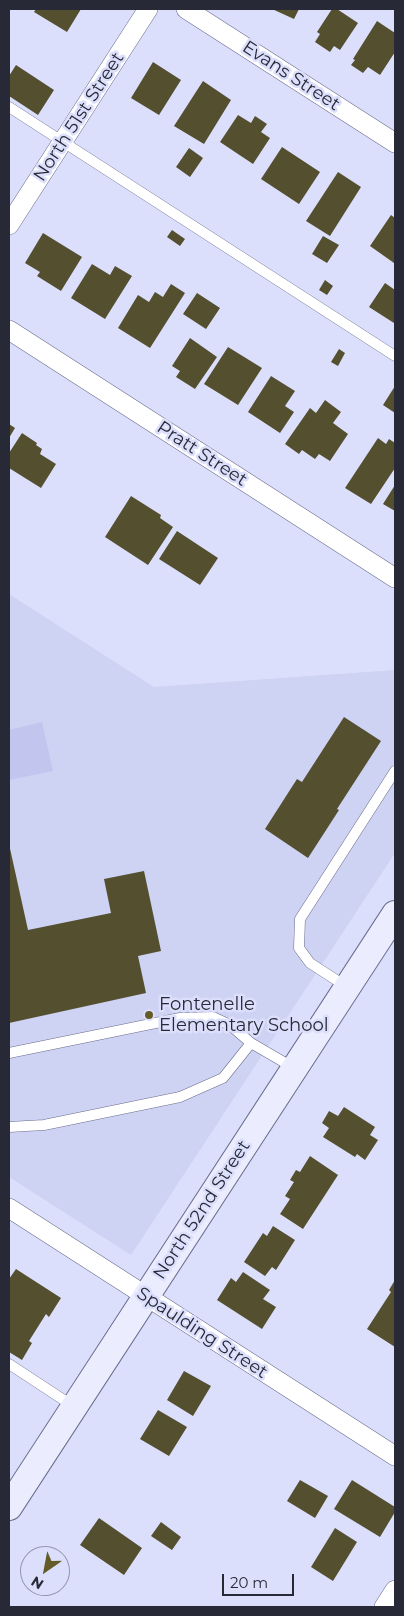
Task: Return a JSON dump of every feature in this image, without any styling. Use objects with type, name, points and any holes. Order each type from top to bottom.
[{"type":"main road","name":"North 52nd Street","points":[[9,1507],[395,914]]},
{"type":"street","name":"North 51st Street","points":[[9,225],[148,9]]},
{"type":"street","name":"Evans Street","points":[[186,9],[395,143]]},
{"type":"street","name":"Pratt Street","points":[[9,330],[395,578]]},
{"type":"street","name":"Spaulding Street","points":[[9,1208],[395,1456]]},
{"type":"street","points":[[384,1607],[395,1590]]},
{"type":"lane","points":[[9,107],[395,356]]},
{"type":"lane","points":[[347,988],[310,963],[299,948],[300,919],[395,771]]},
{"type":"lane","points":[[9,1054],[180,1018],[213,1017],[230,1025],[251,1043],[294,1068]]},
{"type":"lane","points":[[9,1127],[44,1124],[180,1097],[223,1078],[251,1043]]},
{"type":"lane","points":[[9,1364],[74,1407]]},
{"type":"shaded area","name":"Fontenelle Elementary School","points":[[9,594],[154,687],[395,670],[395,853],[131,1255],[9,1177]]},
{"type":"shaded area","points":[[42,722],[53,771],[9,780],[9,730]]},
{"type":"building","points":[[36,9],[81,9],[67,32],[34,12]]},
{"type":"building","points":[[272,9],[299,9],[294,19]]},
{"type":"building","points":[[332,9],[337,9],[358,23],[340,50],[334,46],[330,52],[315,42],[320,34],[317,32]]},
{"type":"building","points":[[377,21],[395,33],[395,52],[380,75],[368,67],[363,73],[351,65]]},
{"type":"building","points":[[153,62],[181,80],[159,115],[131,98]]},
{"type":"building","points":[[16,65],[54,90],[38,115],[9,96],[9,76]]},
{"type":"building","points":[[203,81],[231,100],[204,144],[174,126]]},
{"type":"building","points":[[238,115],[251,123],[255,116],[267,124],[261,132],[270,138],[253,164],[220,142]]},
{"type":"building","points":[[282,147],[320,172],[299,204],[261,179]]},
{"type":"building","points":[[189,148],[203,158],[190,177],[176,167]]},
{"type":"building","points":[[338,172],[361,187],[330,236],[306,221]]},
{"type":"building","points":[[391,215],[395,218],[394,263],[370,246]]},
{"type":"building","points":[[172,230],[185,239],[180,246],[167,237]]},
{"type":"building","points":[[43,233],[82,257],[61,291],[37,276],[40,272],[25,263]]},
{"type":"building","points":[[323,236],[339,245],[327,263],[312,254]]},
{"type":"building","points":[[92,264],[110,275],[115,266],[132,276],[105,319],[71,298]]},
{"type":"building","points":[[325,280],[333,286],[327,295],[319,290]]},
{"type":"building","points":[[385,283],[395,290],[394,323],[369,307]]},
{"type":"building","points":[[171,284],[185,293],[150,348],[118,328],[138,295],[149,302],[155,292],[163,297]]},
{"type":"building","points":[[197,293],[220,308],[206,329],[183,314]]},
{"type":"building","points":[[190,338],[217,357],[195,389],[176,377],[180,371],[172,366]]},
{"type":"building","points":[[228,347],[262,368],[238,405],[204,384]]},
{"type":"building","points":[[339,349],[345,353],[338,366],[331,362]]},
{"type":"building","points":[[271,376],[295,391],[285,406],[294,412],[280,433],[248,412]]},
{"type":"building","points":[[395,386],[395,413],[383,405]]},
{"type":"building","points":[[325,400],[341,412],[333,423],[348,434],[330,461],[319,454],[315,459],[302,450],[299,454],[285,444],[310,408],[316,413]]},
{"type":"building","points":[[9,424],[15,428],[9,438]]},
{"type":"building","points":[[22,433],[37,443],[36,445],[42,449],[40,454],[56,464],[41,488],[9,468],[9,453]]},
{"type":"building","points":[[378,438],[386,444],[389,439],[395,443],[395,468],[371,504],[345,488]]},
{"type":"building","points":[[395,485],[395,511],[383,504]]},
{"type":"building","points":[[131,496],[161,515],[160,518],[173,527],[148,565],[105,537]]},
{"type":"building","points":[[177,531],[218,558],[200,585],[159,559]]},
{"type":"building","points":[[344,717],[381,741],[308,858],[265,829],[297,779],[302,782]]},
{"type":"building","points":[[9,844],[28,930],[111,913],[104,879],[144,871],[161,951],[138,956],[146,993],[9,1023]]},
{"type":"building","points":[[344,1107],[375,1127],[370,1135],[378,1140],[365,1160],[357,1154],[355,1157],[323,1137],[329,1128],[322,1123],[329,1111],[338,1116]]},
{"type":"building","points":[[310,1156],[338,1175],[303,1229],[280,1214],[290,1199],[285,1196],[294,1182],[290,1180],[296,1170],[300,1172]]},
{"type":"building","points":[[273,1226],[295,1240],[276,1270],[272,1267],[265,1276],[244,1262],[263,1233],[267,1236]]},
{"type":"building","points":[[16,1269],[61,1298],[49,1317],[46,1314],[29,1341],[32,1343],[22,1360],[9,1352],[9,1279]]},
{"type":"building","points":[[243,1272],[270,1290],[263,1299],[276,1307],[262,1329],[217,1300],[231,1278],[236,1282]]},
{"type":"building","points":[[395,1280],[395,1347],[367,1329],[391,1292],[389,1290]]},
{"type":"building","points":[[184,1371],[211,1386],[193,1416],[167,1400]]},
{"type":"building","points":[[158,1410],[187,1427],[169,1456],[140,1439]]},
{"type":"building","points":[[300,1480],[328,1496],[315,1518],[287,1501]]},
{"type":"building","points":[[352,1480],[395,1507],[395,1512],[380,1537],[334,1509]]},
{"type":"building","points":[[99,1518],[142,1548],[124,1575],[80,1545]]},
{"type":"building","points":[[161,1522],[181,1537],[172,1550],[151,1536]]},
{"type":"building","points":[[335,1528],[357,1542],[333,1581],[311,1567]]},
{"type":"place","name":"Fontenelle Elementary School","points":[[149,1015]]}]
